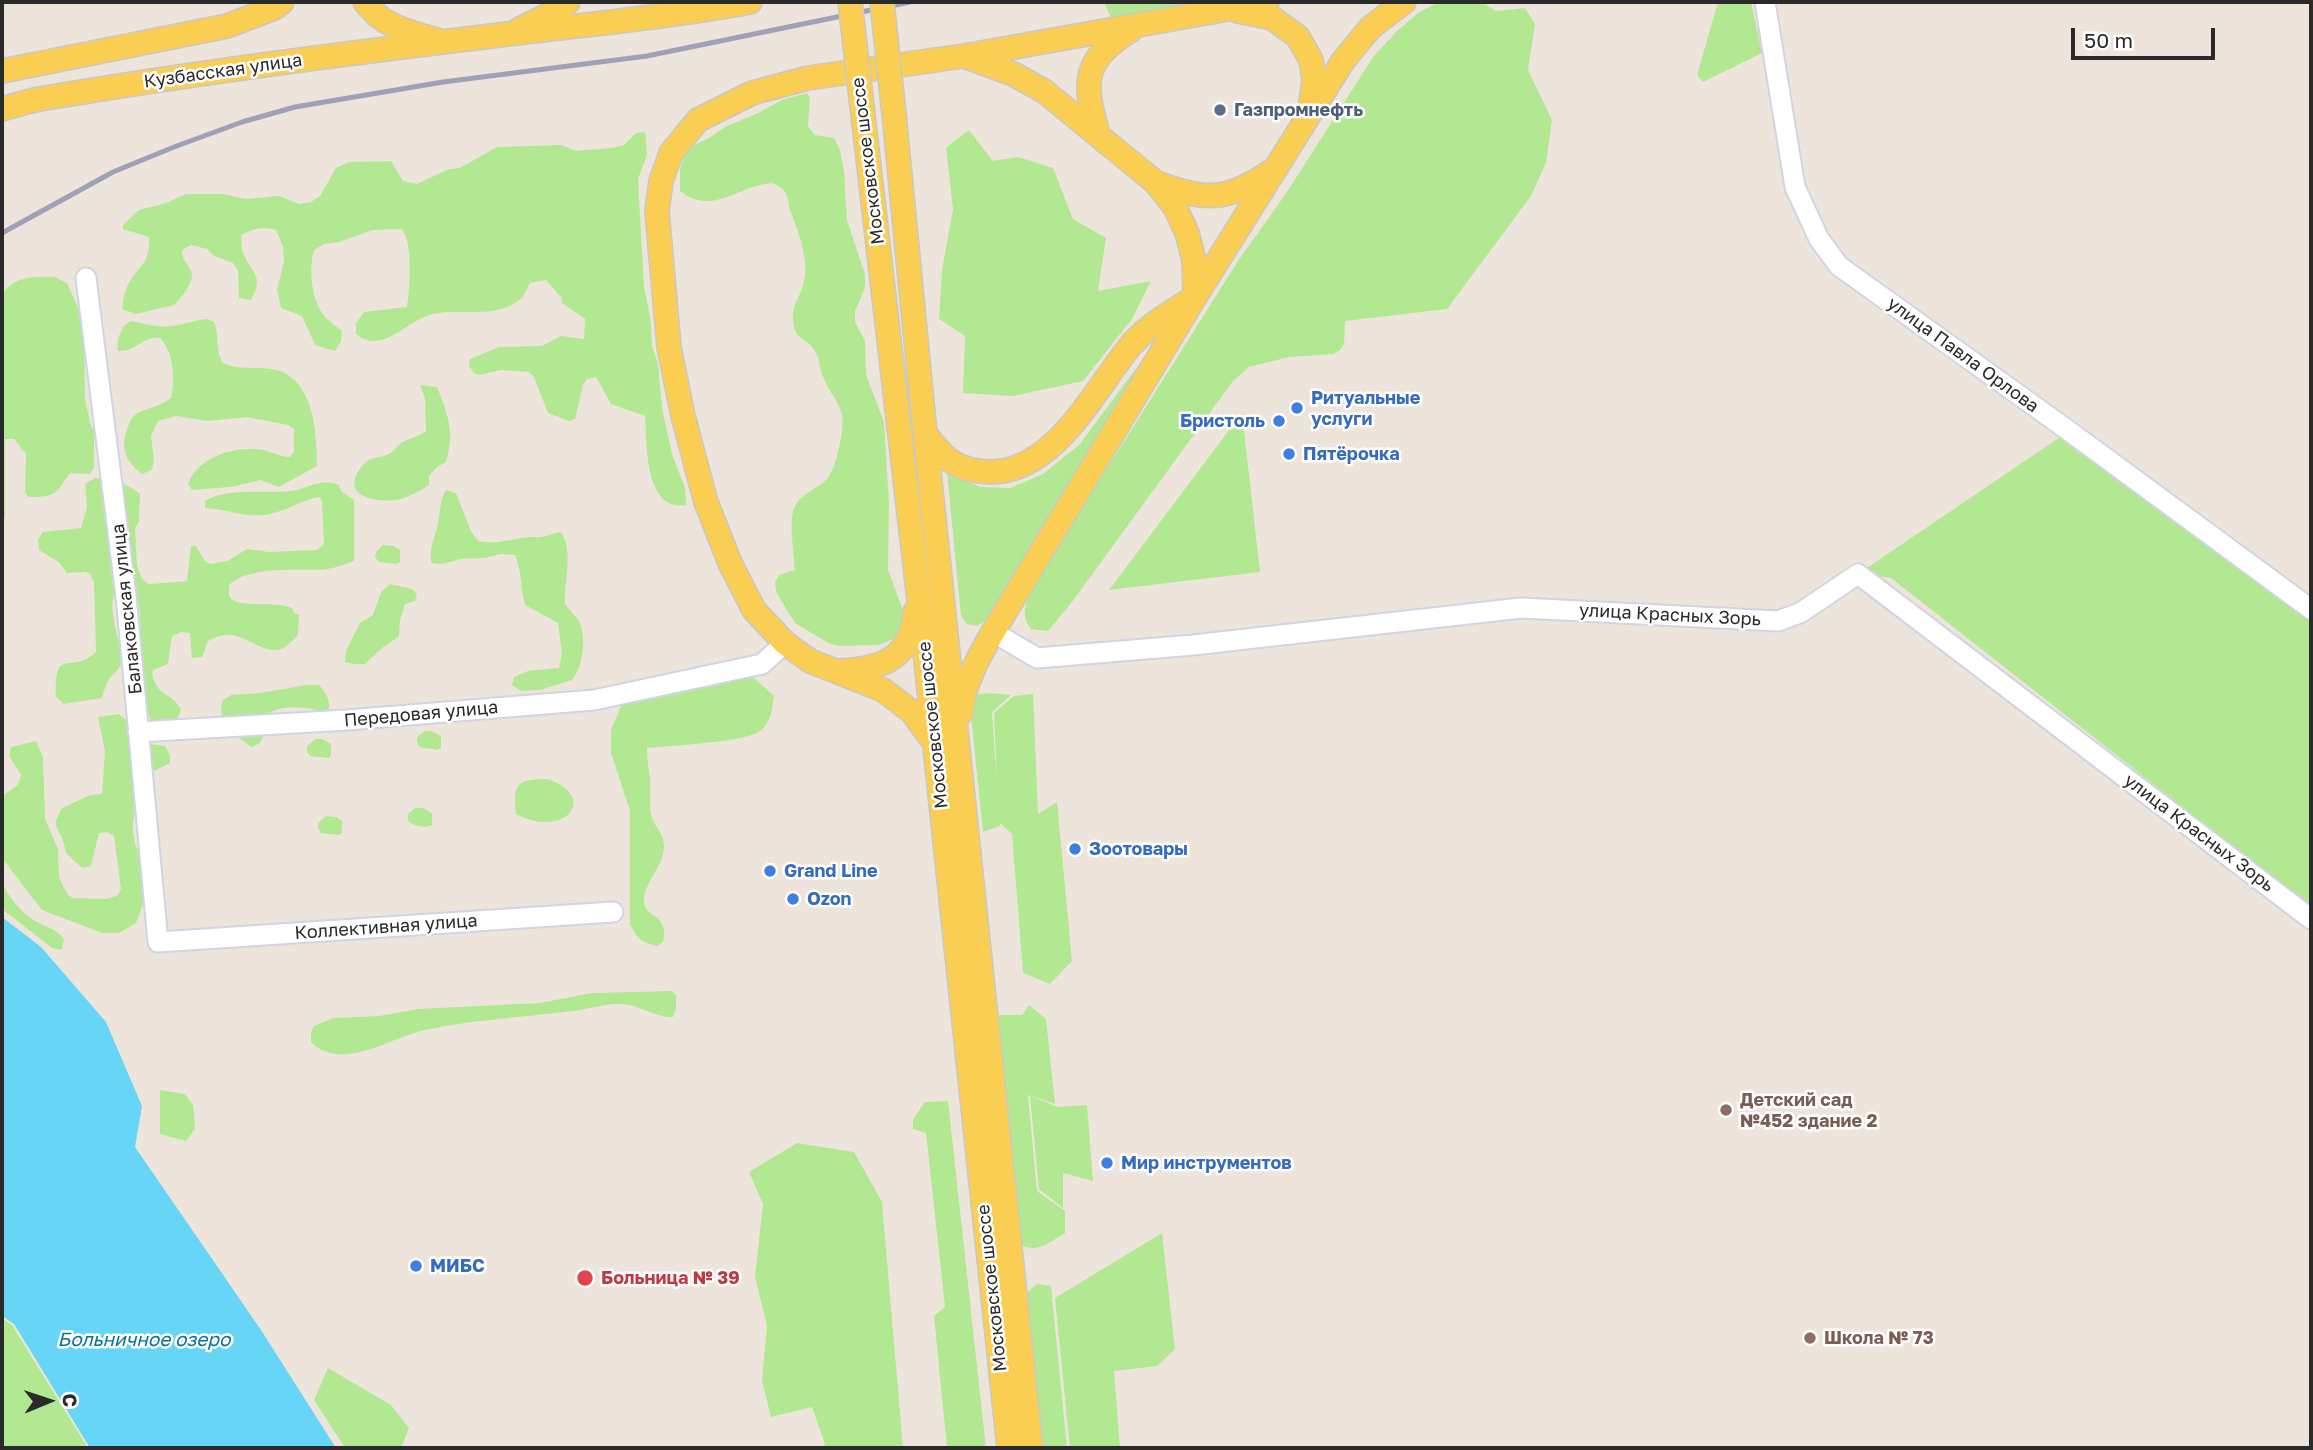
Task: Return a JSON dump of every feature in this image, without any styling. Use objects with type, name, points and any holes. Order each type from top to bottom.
[{"type":"main road","points":[[2,71],[227,26],[274,8],[282,2]]},
{"type":"main road","points":[[365,2],[373,14],[393,27],[446,43]]},
{"type":"main road","points":[[511,34],[562,8],[568,2]]},
{"type":"main road","name":"Кузбасская улица","points":[[2,109],[60,96],[247,66],[698,12],[750,2]]},
{"type":"main road","name":"Московское шоссе","points":[[850,2],[917,580],[1009,1448]]},
{"type":"main road","name":"Московское шоссе","points":[[882,2],[1031,1448]]},
{"type":"main road","points":[[934,744],[912,712],[883,690],[810,661],[785,643],[754,610],[730,564],[706,502],[683,416],[669,346],[657,211],[661,181],[671,153],[698,120],[752,93],[808,78],[964,56],[1267,2]]},
{"type":"main road","points":[[958,740],[963,698],[974,666],[1195,297],[1343,61],[1370,28],[1405,2]]},
{"type":"main road","points":[[1228,9],[1272,18],[1298,37],[1311,60],[1314,80],[1310,117]]},
{"type":"main road","points":[[1098,134],[1089,104],[1089,79],[1096,58],[1111,42],[1137,26]]},
{"type":"main road","points":[[964,56],[1013,74],[1044,91],[1155,182],[1175,207],[1187,233],[1194,260],[1195,297]]},
{"type":"main road","points":[[1155,182],[1205,196],[1227,194],[1248,187],[1277,167]]},
{"type":"main road","points":[[925,433],[941,455],[961,467],[1002,472],[1022,465],[1051,446],[1077,419],[1133,343],[1162,317],[1195,297]]},
{"type":"main road","points":[[834,671],[866,670],[887,662],[904,649],[913,627],[917,580]]},
{"type":"street","name":"улица Павла Орлова","points":[[1765,2],[1795,187],[1818,239],[1839,265],[2311,609]]},
{"type":"street","name":"Балаковская улица","points":[[86,278],[126,596],[158,942]]},
{"type":"street","name":"улица Красных Зорь","points":[[993,632],[1037,658],[1193,645],[1521,608],[1778,621],[1800,613],[1858,574],[2311,919]]},
{"type":"street","name":"Передовая улица","points":[[138,732],[347,720],[594,700],[762,664],[785,643]]},
{"type":"street","name":"Коллективная улица","points":[[158,942],[613,912]]},
{"type":"green space","points":[[1104,2],[1198,2],[1111,18]]},
{"type":"green space","points":[[1439,2],[1481,2],[1496,11],[1525,8],[1535,24],[1528,70],[1552,120],[1546,163],[1531,196],[1447,309],[1345,321],[1344,344],[1333,354],[1289,357],[1249,367],[1233,381],[1048,631],[1031,629],[1025,614],[1032,587],[1238,261],[1287,192],[1373,57],[1418,13]]},
{"type":"green space","points":[[1718,2],[1751,2],[1762,53],[1703,82],[1697,75]]},
{"type":"green space","points":[[807,93],[810,98],[808,126],[815,135],[834,138],[840,150],[847,220],[865,274],[865,288],[855,311],[855,322],[865,341],[866,375],[884,422],[889,503],[888,570],[904,613],[899,637],[878,645],[830,644],[795,623],[776,592],[775,582],[779,575],[795,570],[792,528],[795,506],[831,473],[843,424],[840,409],[824,379],[813,347],[799,336],[794,328],[794,310],[803,285],[805,265],[802,245],[786,194],[781,187],[772,183],[703,201],[680,191],[680,168],[690,147],[782,100]]},
{"type":"green space","points":[[969,130],[993,161],[1018,157],[1053,168],[1073,219],[1106,238],[1098,291],[1151,281],[1132,319],[1083,381],[1013,396],[963,393],[965,336],[939,319],[942,270],[953,209],[946,148]]},
{"type":"green space","points":[[645,132],[647,155],[638,179],[644,287],[651,322],[652,346],[658,363],[662,408],[672,454],[685,488],[686,505],[672,504],[662,498],[655,487],[650,473],[645,416],[611,404],[596,377],[587,379],[583,385],[575,419],[569,421],[548,413],[534,377],[529,372],[501,370],[480,375],[475,374],[469,366],[470,359],[499,347],[542,346],[561,336],[584,339],[585,319],[562,303],[561,297],[546,280],[530,283],[520,299],[499,310],[433,314],[376,341],[366,340],[356,334],[356,323],[364,312],[407,307],[409,255],[402,229],[373,230],[339,242],[324,244],[314,250],[311,273],[315,298],[323,314],[342,331],[341,341],[335,351],[315,345],[302,316],[281,308],[277,290],[284,261],[283,247],[276,230],[267,228],[241,235],[243,252],[257,279],[251,300],[239,298],[238,270],[233,263],[214,256],[207,249],[191,245],[182,250],[184,260],[191,270],[191,279],[187,289],[174,305],[136,314],[122,309],[127,287],[145,260],[149,247],[149,237],[123,229],[123,225],[139,210],[186,194],[224,194],[245,199],[279,196],[299,204],[311,202],[320,196],[336,168],[349,162],[391,161],[403,181],[417,184],[449,169],[460,168],[497,147],[561,145],[576,151],[611,148],[624,145],[636,133]]},
{"type":"green space","points":[[32,277],[55,277],[67,283],[84,321],[85,398],[94,431],[94,468],[90,474],[70,473],[54,493],[28,497],[25,492],[26,454],[14,439],[5,439],[5,517],[2,525],[2,295],[18,281]]},
{"type":"green space","points":[[207,319],[214,322],[223,363],[242,368],[272,369],[297,382],[305,394],[314,422],[317,466],[279,487],[260,480],[230,487],[192,490],[188,484],[199,467],[227,452],[258,449],[290,457],[294,452],[294,429],[288,425],[247,417],[207,421],[176,416],[158,421],[151,436],[154,460],[152,470],[142,474],[132,465],[124,449],[130,422],[140,412],[171,398],[173,375],[171,358],[160,338],[149,339],[124,351],[118,351],[122,329],[132,321],[167,326]]},
{"type":"green space","points":[[1146,355],[986,620],[977,626],[967,624],[961,616],[947,472],[980,487],[1010,488],[1043,474],[1079,445]]},
{"type":"green space","points":[[420,385],[437,387],[444,406],[450,433],[446,462],[429,476],[429,485],[408,496],[379,500],[362,495],[356,490],[354,483],[356,474],[364,464],[389,454],[401,443],[426,431],[425,399]]},
{"type":"green space","points":[[1242,413],[1260,572],[1109,590]]},
{"type":"green space","points":[[2069,431],[2311,606],[2311,908],[1891,578],[1858,574]]},
{"type":"green space","points":[[95,478],[119,482],[140,494],[139,522],[135,528],[137,566],[142,579],[149,584],[187,581],[191,546],[196,546],[205,561],[210,564],[227,561],[247,549],[269,552],[317,550],[324,544],[320,497],[270,514],[256,515],[205,508],[205,501],[224,494],[291,491],[326,482],[339,485],[341,491],[354,500],[354,561],[327,569],[276,570],[250,574],[229,585],[230,596],[234,601],[287,606],[299,615],[298,635],[278,650],[263,648],[240,637],[223,635],[208,641],[202,657],[192,658],[190,633],[181,632],[172,636],[168,664],[153,670],[152,674],[157,687],[181,709],[176,723],[155,725],[149,715],[141,668],[138,602],[130,585],[119,589],[112,606],[121,664],[108,682],[102,698],[64,704],[56,697],[56,681],[61,666],[87,659],[96,652],[94,582],[90,574],[85,572],[67,573],[60,563],[39,550],[38,539],[43,532],[81,528],[87,507],[85,484]]},
{"type":"green space","points":[[446,490],[456,493],[471,531],[478,541],[498,542],[561,532],[568,557],[565,604],[579,621],[583,635],[581,660],[572,680],[540,690],[521,691],[512,685],[514,677],[528,671],[559,668],[562,654],[558,623],[525,605],[515,555],[501,554],[442,564],[431,563],[441,502]]},
{"type":"green space","points":[[383,545],[394,546],[400,550],[400,562],[379,562],[375,557],[376,552]]},
{"type":"green space","points":[[390,584],[412,589],[417,594],[415,601],[405,604],[399,636],[365,664],[345,662],[346,651],[360,623],[373,615],[381,592]]},
{"type":"green space","points":[[750,671],[774,696],[769,719],[760,731],[724,741],[647,748],[651,813],[663,838],[664,847],[644,902],[648,911],[660,921],[664,933],[663,942],[657,946],[647,943],[640,939],[630,924],[630,811],[611,753],[611,730],[621,706],[629,701]]},
{"type":"green space","points":[[319,685],[322,688],[329,702],[328,713],[296,707],[272,711],[265,715],[264,735],[260,743],[251,747],[238,737],[240,721],[222,717],[223,700],[231,695]]},
{"type":"green space","points":[[979,694],[1011,695],[992,712],[997,782],[994,713],[1014,696],[1033,694],[1038,814],[1057,802],[1072,961],[1050,984],[1023,973],[1012,834],[1000,823],[1000,826],[983,832],[970,706]]},
{"type":"green space","points":[[119,714],[144,743],[165,746],[170,755],[170,763],[144,776],[140,786],[133,831],[135,844],[144,863],[147,894],[136,923],[119,933],[102,933],[42,910],[2,858],[2,796],[18,785],[21,775],[9,756],[11,747],[36,741],[43,757],[45,819],[58,849],[59,876],[63,886],[73,898],[107,899],[118,895],[121,889],[114,836],[107,832],[99,833],[91,866],[82,868],[66,853],[56,820],[62,808],[90,795],[102,794],[105,751],[98,717]]},
{"type":"green space","points":[[425,731],[441,736],[441,748],[437,750],[420,747],[417,737]]},
{"type":"green space","points":[[315,739],[331,744],[331,756],[310,756],[307,746]]},
{"type":"green space","points":[[547,779],[563,787],[572,796],[574,805],[570,813],[549,822],[533,821],[516,814],[515,796],[519,785],[529,780]]},
{"type":"green space","points":[[415,808],[423,808],[432,813],[432,825],[413,825],[408,821],[408,814]]},
{"type":"green space","points":[[326,816],[342,821],[342,833],[321,833],[318,823]]},
{"type":"green space","points":[[2,883],[25,913],[64,939],[62,950],[52,948],[2,909]]},
{"type":"green space","points":[[672,991],[676,995],[673,1017],[658,1015],[631,1005],[616,1004],[439,1027],[350,1054],[323,1050],[311,1042],[314,1026],[333,1018],[379,1016],[418,1009],[540,1003],[592,993]]},
{"type":"green space","points":[[1029,1005],[1046,1019],[1055,1104],[1028,1095],[1037,1191],[1065,1211],[1065,1233],[1043,1246],[1033,1248],[1020,1245],[998,1015],[1022,1015]]},
{"type":"green space","points":[[160,1090],[185,1094],[193,1105],[195,1129],[186,1141],[160,1134]]},
{"type":"green space","points":[[1030,1096],[1058,1107],[1087,1105],[1093,1181],[1063,1173],[1063,1208],[1039,1189]]},
{"type":"green space","points":[[948,1101],[986,1448],[947,1448],[934,1316],[945,1307],[926,1133],[913,1129],[913,1119],[925,1102]]},
{"type":"green space","points":[[797,1143],[854,1152],[882,1202],[903,1448],[821,1448],[825,1444],[812,1407],[771,1417],[762,1381],[767,1326],[755,1277],[763,1204],[749,1172]]},
{"type":"green space","points":[[1162,1233],[1175,1349],[1157,1366],[1114,1371],[1120,1448],[1070,1448],[1055,1298]]},
{"type":"green space","points":[[1037,1284],[1051,1286],[1067,1448],[1043,1448],[1026,1293]]},
{"type":"green space","points":[[2,1318],[12,1325],[88,1448],[2,1448]]},
{"type":"green space","points":[[328,1368],[391,1405],[409,1428],[401,1448],[345,1448],[314,1400]]},
{"type":"water","name":"Больничное озеро","points":[[2,917],[41,947],[106,1022],[142,1106],[135,1147],[261,1330],[336,1448],[90,1448],[14,1324],[2,1316]]},
{"type":"railway","points":[[2,233],[113,172],[242,122],[295,107],[443,82],[647,56],[910,2]]},
{"type":"place","name":"Газпромнефть","points":[[1220,110]]},
{"type":"place","name":"Ритуальные услуги","points":[[1297,408]]},
{"type":"place","name":"Бристоль","points":[[1279,421]]},
{"type":"place","name":"Пятёрочка","points":[[1289,454]]},
{"type":"place","name":"Зоотовары","points":[[1075,849]]},
{"type":"place","name":"Grand Line","points":[[770,871]]},
{"type":"place","name":"Ozon","points":[[793,899]]},
{"type":"place","name":"Детский сад №452 здание 2","points":[[1726,1110]]},
{"type":"place","name":"Мир инструментов","points":[[1107,1163]]},
{"type":"place","name":"МИБС","points":[[416,1266]]},
{"type":"place","name":"Больница № 39","points":[[585,1278]]},
{"type":"place","name":"Школа № 73","points":[[1810,1338]]}]
